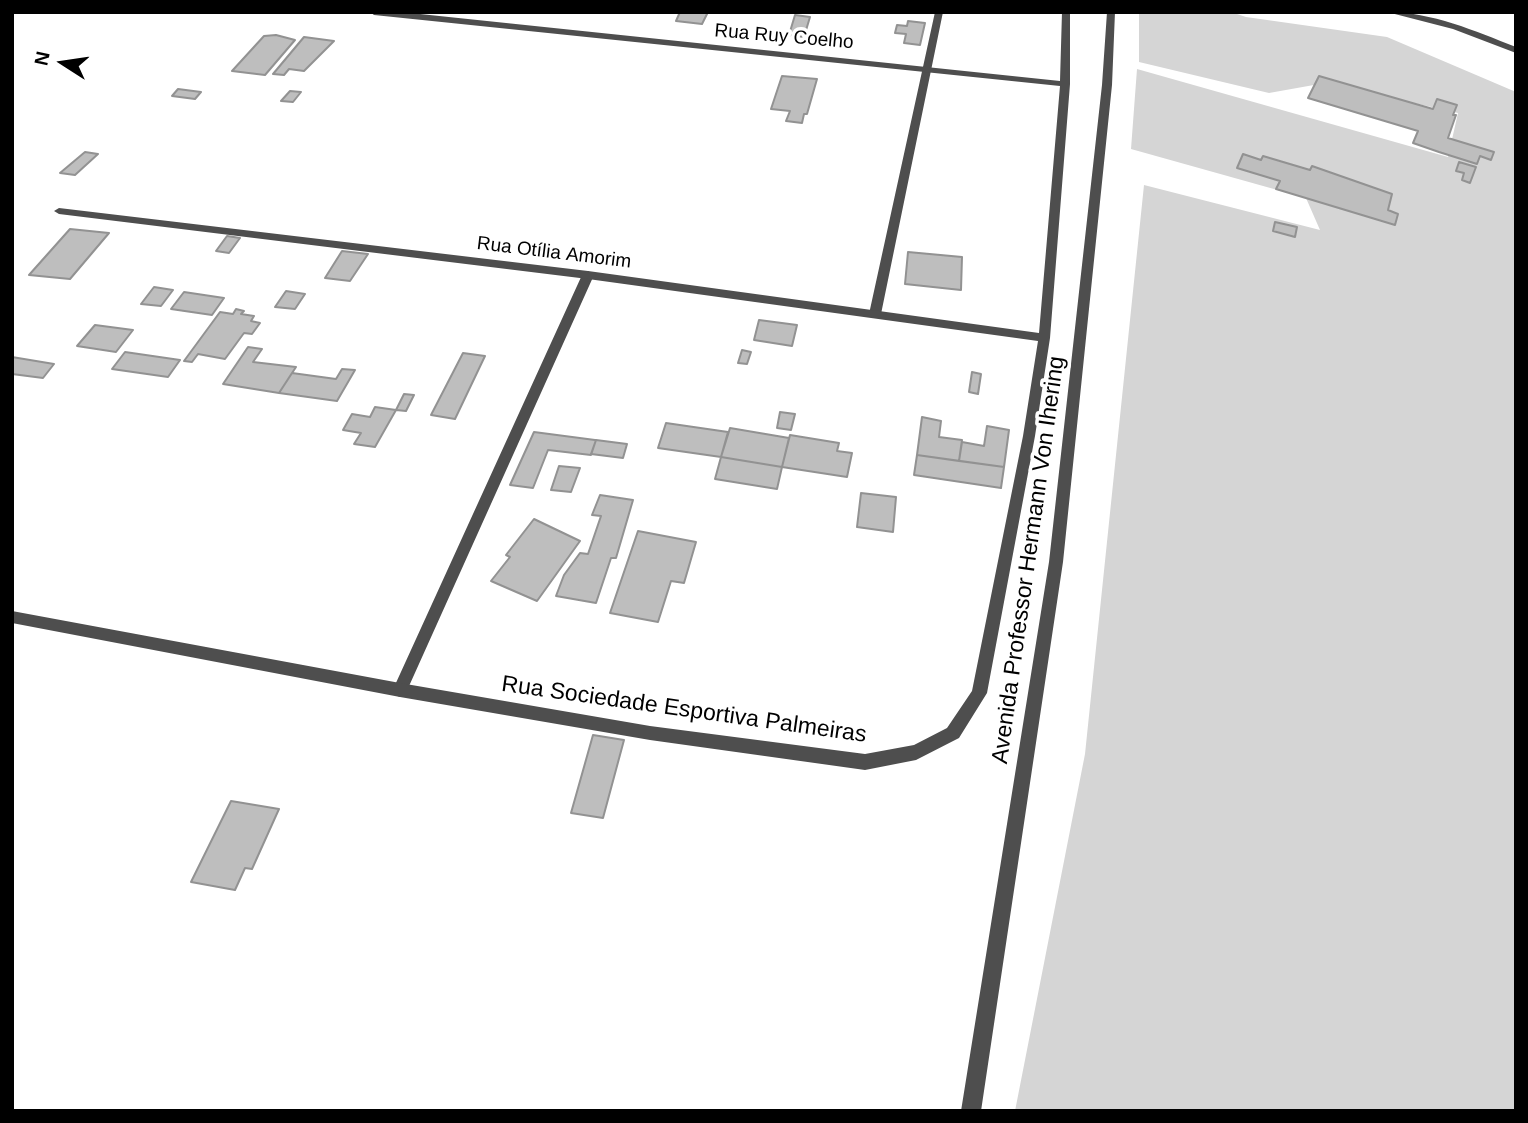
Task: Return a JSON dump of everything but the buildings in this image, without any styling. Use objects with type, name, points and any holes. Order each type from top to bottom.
[{"type":"street","name":"Rua Ruy Coelho","points":[[374,12],[1065,84]]},
{"type":"street","points":[[875,314],[939,12]]},
{"type":"street","name":"Rua Sociedade Esportiva Palmeiras","points":[[12,617],[400,690],[650,733],[865,762],[916,752],[953,733],[979,692],[1029,436],[1044,338],[1065,84],[1066,12]]},
{"type":"street","name":"Avenida Professor Hermann Von Ihering","points":[[971,1111],[1056,562],[1105,112],[1111,12]]},
{"type":"street","points":[[1391,12],[1456,27],[1516,50]]},
{"type":"street","name":"Rua Otília Amorim","points":[[59,211],[588,275],[1044,338]]},
{"type":"street","points":[[400,690],[588,275]]},
{"type":"shaded area","points":[[1139,12],[1231,12],[1246,17],[1387,37],[1516,92],[1516,1111],[1015,1111],[1085,754],[1144,185],[1320,230],[1306,198],[1131,149],[1137,69],[1448,157],[1458,113],[1325,83],[1269,93],[1139,62]]}]
